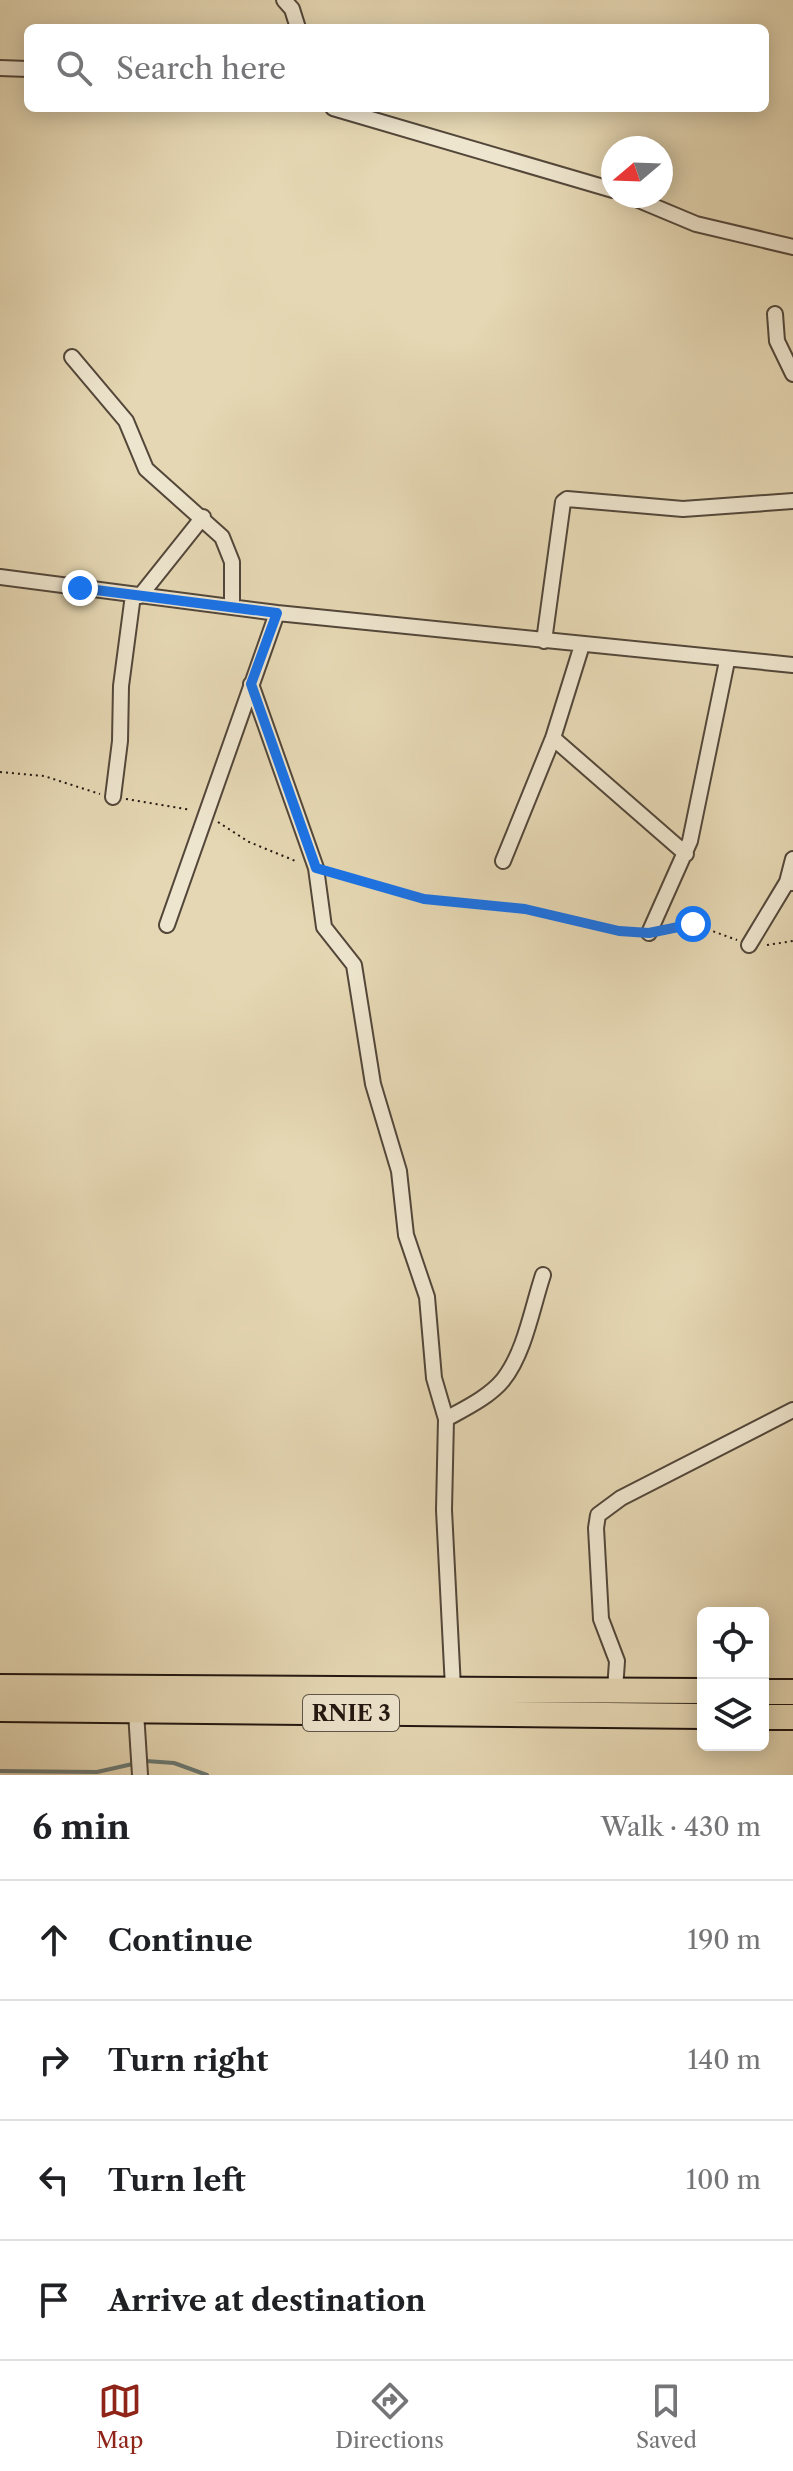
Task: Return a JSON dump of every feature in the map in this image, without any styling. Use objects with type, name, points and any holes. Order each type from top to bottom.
[{"type":"highway","name":"RNIE 3","points":[[0,1687],[697,1691]]},
{"type":"highway","points":[[769,1692],[793,1692]]},
{"type":"highway","name":"RNIE 3","points":[[0,1709],[697,1716]]},
{"type":"highway","points":[[769,1717],[793,1717]]},
{"type":"street","points":[[284,0],[292,9],[297,24]]},
{"type":"street","points":[[0,68],[24,69]]},
{"type":"street","points":[[347,112],[601,186]]},
{"type":"street","points":[[658,208],[696,224],[793,247]]},
{"type":"street","points":[[775,314],[774,328],[788,353],[793,374]]},
{"type":"street","points":[[72,357],[126,421],[146,469],[203,517],[229,548],[232,607]]},
{"type":"street","points":[[544,641],[563,502],[567,499],[683,509],[793,501]]},
{"type":"street","points":[[113,797],[120,741],[121,686],[137,595],[203,517]]},
{"type":"street","points":[[0,577],[277,613],[727,661],[793,665]]},
{"type":"street","points":[[167,925],[277,613]]},
{"type":"street","points":[[503,861],[553,738],[582,645]]},
{"type":"street","points":[[649,933],[686,854],[727,661]]},
{"type":"street","points":[[251,684],[316,868],[324,927],[354,965],[373,1084],[399,1171],[406,1235],[427,1297],[434,1378],[446,1419],[444,1510],[453,1688]]},
{"type":"street","points":[[553,738],[686,854]]},
{"type":"street","points":[[749,945],[790,882],[793,859]]},
{"type":"street","points":[[446,1419],[475,1403],[503,1380],[517,1354],[543,1275]]},
{"type":"street","points":[[615,1690],[617,1661],[601,1619],[598,1515],[621,1498],[793,1410]]},
{"type":"street","points":[[136,1712],[140,1775]]},
{"type":"path","points":[[0,772],[44,776],[113,797],[205,813],[249,842],[316,868],[424,899],[525,909],[591,926],[649,933],[693,924],[749,945],[793,941]]},
{"type":"waterway","points":[[0,1771],[97,1772],[146,1761],[174,1763],[207,1775]]},
{"type":"route","points":[[80,588],[277,613],[251,684],[316,868],[424,899],[525,909],[619,931],[649,933],[693,924]]}]
